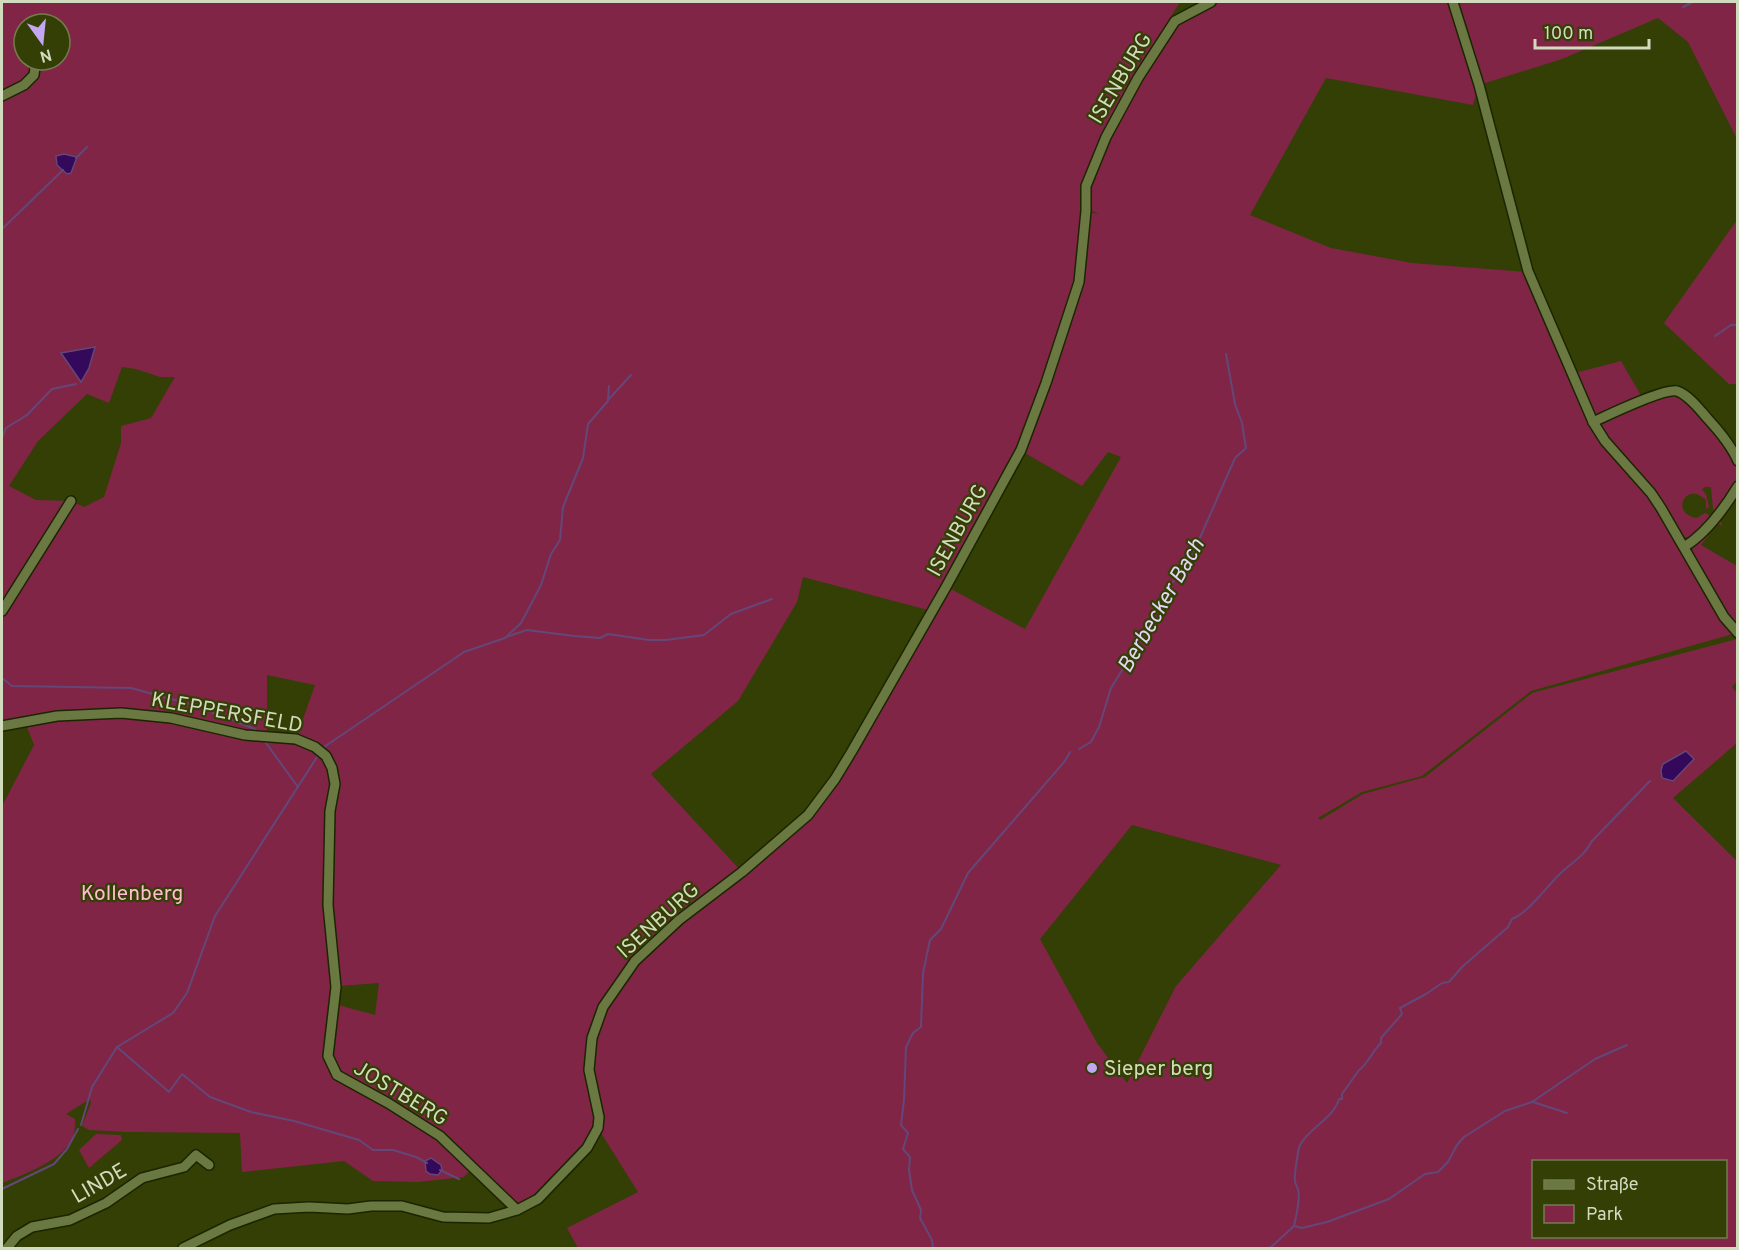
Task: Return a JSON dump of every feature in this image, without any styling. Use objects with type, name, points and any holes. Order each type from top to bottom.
[{"type":"street","name":"ISENBURG","points":[[517,1210],[538,1198],[587,1148],[598,1128],[599,1117],[589,1070],[592,1038],[603,1007],[635,960],[808,815],[835,779],[852,751],[1021,450],[1079,282],[1086,211],[1086,186],[1106,136],[1138,78],[1175,21],[1211,2]]},
{"type":"street","points":[[1453,2],[1479,85],[1528,271],[1593,422],[1605,441],[1651,493],[1724,617],[1737,633]]},
{"type":"street","points":[[2,96],[24,85],[34,72]]},
{"type":"street","points":[[1593,422],[1658,395],[1676,391],[1686,397],[1718,430],[1737,461]]},
{"type":"street","points":[[1684,547],[1710,525],[1737,486]]},
{"type":"street","points":[[2,611],[71,501]]},
{"type":"street","name":"KLEPPERSFELD","points":[[2,726],[57,716],[121,713],[171,718],[245,735],[296,739],[315,747],[326,756],[333,768],[335,784],[330,811],[328,905],[331,943]]},
{"type":"street","name":"JOSTBERG","points":[[331,943],[336,987],[328,1056],[337,1075],[440,1136],[517,1210]]},
{"type":"street","name":"LINDE","points":[[7,1248],[17,1236],[32,1227],[70,1220],[106,1203],[142,1178],[184,1167],[196,1155],[209,1165]]},
{"type":"street","points":[[183,1248],[230,1225],[274,1209],[402,1206],[443,1217],[489,1218],[517,1210]]},
{"type":"green space","name":"Kollenberg","points":[[2,2],[1180,2],[1134,76],[1087,170],[1081,186],[1083,211],[1099,214],[1090,210],[1090,187],[1109,138],[1166,37],[1179,24],[1220,2],[1453,2],[1479,85],[1473,105],[1326,78],[1250,215],[1331,248],[1412,263],[1526,272],[1589,421],[1649,495],[1733,634],[1531,691],[1422,776],[1362,792],[1318,818],[1320,820],[1363,794],[1425,777],[1532,693],[1737,639],[1737,681],[1732,687],[1737,693],[1737,743],[1673,798],[1737,861],[1737,1248],[578,1248],[567,1228],[638,1192],[598,1128],[587,1148],[538,1199],[517,1210],[473,1167],[464,1177],[418,1182],[373,1181],[344,1161],[242,1172],[240,1133],[89,1130],[82,1126],[91,1103],[90,1099],[66,1114],[75,1119],[75,1128],[70,1142],[63,1151],[44,1165],[2,1183],[2,806],[34,745],[25,722],[2,726]],"holes":[[[122,367],[160,377],[175,377],[151,418],[121,426],[121,443],[104,497],[84,507],[71,501],[36,500],[9,486],[38,441],[87,394],[109,403]],[[1018,449],[1082,486],[1108,452],[1121,457],[1025,629],[949,588]],[[803,577],[932,611],[808,815],[742,872],[651,774],[738,701],[797,602]],[[267,675],[315,685],[296,739],[267,736]],[[1132,825],[1281,865],[1176,986],[1127,1083],[1097,1043],[1040,939]],[[379,983],[375,1015],[338,1005],[339,986]]]},
{"type":"green space","points":[[1455,2],[1737,2],[1737,139],[1688,42],[1658,18],[1562,59],[1482,84]]},
{"type":"green space","points":[[1737,220],[1737,384],[1729,384],[1664,323]]},
{"type":"green space","points":[[1621,361],[1643,399],[1598,416],[1595,415],[1575,373]]},
{"type":"green space","points":[[1666,394],[1679,395],[1707,420],[1733,455],[1737,468],[1737,481],[1717,512],[1713,509],[1711,487],[1704,487],[1702,490],[1706,494],[1709,507],[1706,509],[1706,500],[1699,495],[1692,494],[1684,500],[1682,505],[1684,511],[1689,515],[1697,518],[1705,513],[1711,519],[1691,538],[1683,537],[1599,426],[1600,422]]},
{"type":"green space","points":[[1718,521],[1722,523],[1722,526],[1718,523],[1701,545],[1737,566],[1737,629],[1691,554],[1693,546]]},
{"type":"green space","points":[[96,1134],[121,1135],[122,1140],[89,1168],[79,1150]]},
{"type":"shaded area","points":[[64,154],[77,157],[71,173],[67,174],[57,165],[56,156]]},
{"type":"shaded area","points":[[95,347],[89,368],[81,382],[61,353]]},
{"type":"shaded area","points":[[1686,751],[1694,759],[1673,781],[1662,778],[1663,764]]},
{"type":"shaded area","points":[[431,1158],[441,1165],[442,1170],[438,1175],[426,1171],[425,1161]]},
{"type":"waterway","points":[[1683,7],[1693,2]]},
{"type":"waterway","points":[[76,158],[87,147]]},
{"type":"waterway","points":[[2,229],[63,170]]},
{"type":"waterway","points":[[1715,336],[1731,325],[1738,325]]},
{"type":"waterway","name":"Berbecker Bach","points":[[1079,749],[1091,742],[1099,727],[1111,688],[1149,627],[1164,592],[1188,565],[1235,458],[1246,448],[1226,354]]},
{"type":"waterway","points":[[608,400],[631,375]]},
{"type":"waterway","points":[[2,438],[6,428],[27,415],[52,389],[76,384]]},
{"type":"waterway","points":[[324,747],[464,652],[505,638],[521,623],[541,585],[551,554],[560,540],[563,507],[583,458],[588,424],[608,401],[609,386]]},
{"type":"waterway","points":[[506,637],[527,630],[600,638],[608,634],[649,640],[704,635],[731,614],[772,599]]},
{"type":"waterway","points":[[2,678],[12,686],[131,688],[193,705],[255,729]]},
{"type":"waterway","points":[[266,743],[298,787]]},
{"type":"waterway","name":"Berbecker Bach","points":[[933,1248],[932,1240],[920,1218],[921,1210],[912,1190],[910,1157],[903,1149],[908,1133],[901,1125],[906,1047],[913,1033],[921,1027],[923,973],[930,940],[941,929],[968,873],[1065,761],[1070,752]]},
{"type":"waterway","points":[[81,1125],[92,1087],[117,1047],[173,1013],[187,993],[215,916],[317,757]]},
{"type":"waterway","points":[[1294,1226],[1299,1203],[1295,1178],[1300,1145],[1309,1133],[1327,1118],[1339,1099],[1342,1099],[1342,1094],[1381,1043],[1381,1038],[1402,1014],[1400,1008],[1442,983],[1449,982],[1462,967],[1508,927],[1512,919],[1539,897],[1650,781]]},
{"type":"waterway","points":[[1270,1248],[1294,1226],[1302,1228],[1327,1222],[1389,1199],[1425,1174],[1438,1172],[1448,1162],[1464,1137],[1505,1111],[1532,1102],[1595,1059],[1627,1045]]},
{"type":"waterway","points":[[117,1047],[169,1092],[182,1074],[210,1097],[251,1112],[294,1121],[359,1140],[373,1150],[393,1150],[427,1163]]},
{"type":"waterway","points":[[1533,1102],[1567,1113]]},
{"type":"waterway","points":[[2,1189],[54,1164],[67,1149],[78,1129]]},
{"type":"waterway","points":[[440,1170],[459,1179]]},
{"type":"place","name":"Sieper berg","points":[[1092,1068]]}]
